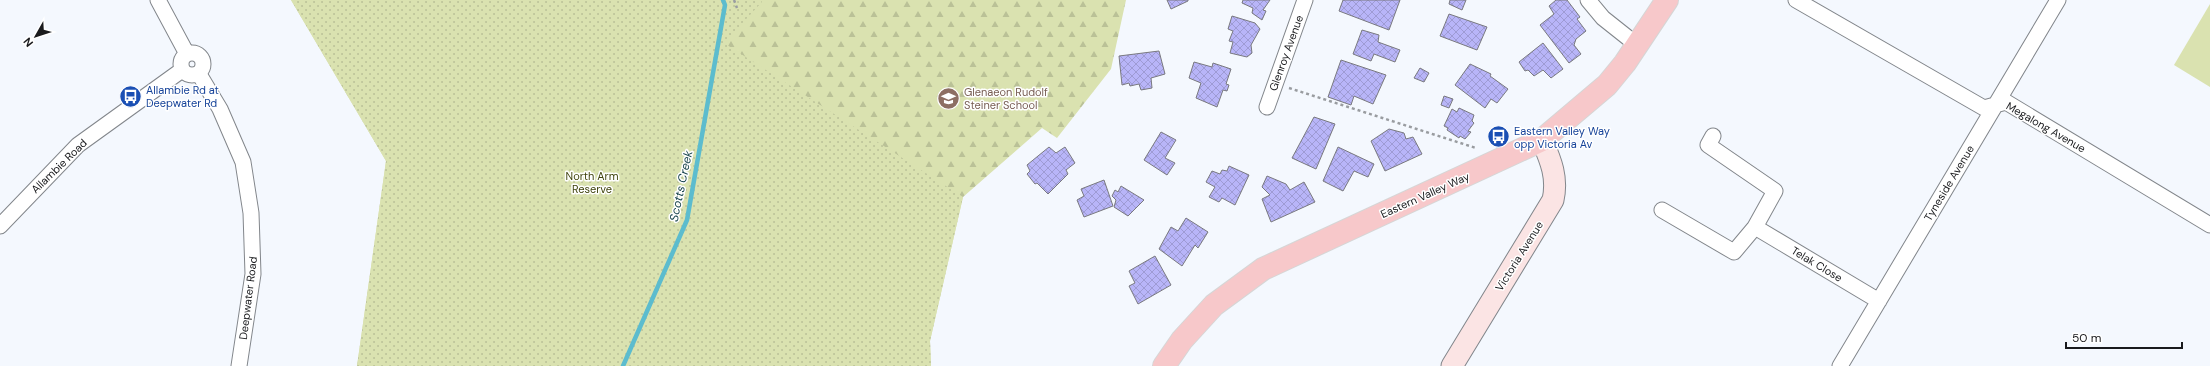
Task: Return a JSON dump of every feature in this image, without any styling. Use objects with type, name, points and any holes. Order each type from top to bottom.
[{"type":"main road","name":"Eastern Valley Way","points":[[1164,366],[1182,340],[1214,304],[1263,269],[1542,140],[1607,85],[1637,45],[1667,0]]},
{"type":"street","points":[[158,0],[187,54]]},
{"type":"street","name":"Glenroy Avenue","points":[[1267,107],[1305,0]]},
{"type":"street","points":[[1588,0],[1603,18],[1637,45]]},
{"type":"street","name":"Megalong Avenue","points":[[1796,0],[1984,108],[2006,102],[2210,225]]},
{"type":"street","name":"Tyneside Avenue","points":[[1840,366],[2058,0]]},
{"type":"street","points":[[194,53],[201,57],[203,68],[199,74],[191,76],[182,70],[181,63],[187,54],[194,53]]},
{"type":"street","name":"Allambie Road","points":[[0,226],[78,145],[182,70]]},
{"type":"street","name":"Deepwater Road","points":[[199,74],[220,109],[243,162],[252,213],[253,274],[239,366]]},
{"type":"street","points":[[1662,210],[1734,252],[1755,227],[1775,190],[1708,145],[1713,136]]},
{"type":"street","name":"Victoria Avenue","points":[[1452,366],[1553,200],[1556,187],[1554,174],[1542,140]]},
{"type":"street","name":"Telak Close","points":[[1755,227],[1879,301]]},
{"type":"path","points":[[734,0],[737,8]]},
{"type":"path","points":[[1275,83],[1476,148]]},
{"type":"green space","name":"North Arm Reserve","points":[[291,0],[1126,0],[1111,69],[1057,138],[1042,128],[963,197],[930,341],[931,366],[357,366],[386,161]]},
{"type":"green space","name":"North Arm Reserve","points":[[291,0],[761,0],[762,2],[724,43],[963,197],[930,341],[931,366],[357,366],[386,161]]},
{"type":"green space","points":[[2210,4],[2210,87],[2174,65]]},
{"type":"building","points":[[1167,0],[1188,0],[1188,1],[1171,9]]},
{"type":"building","points":[[1243,0],[1270,0],[1263,10],[1266,11],[1262,20],[1252,13],[1253,8],[1242,3]]},
{"type":"building","points":[[1343,0],[1400,0],[1389,30],[1339,11]]},
{"type":"building","points":[[1450,0],[1466,0],[1462,10],[1449,4]]},
{"type":"building","points":[[1556,0],[1567,0],[1580,17],[1577,19],[1586,31],[1576,39],[1574,45],[1581,54],[1569,63],[1540,25],[1554,14],[1549,6]]},
{"type":"building","points":[[1449,14],[1487,27],[1477,50],[1440,36]]},
{"type":"building","points":[[1232,16],[1255,23],[1260,29],[1251,45],[1252,53],[1247,57],[1230,53],[1233,42],[1229,41],[1233,31],[1228,29]]},
{"type":"building","points":[[1362,30],[1379,35],[1378,42],[1400,50],[1395,62],[1374,54],[1371,61],[1353,54]]},
{"type":"building","points":[[1543,43],[1563,69],[1551,78],[1543,70],[1534,76],[1528,70],[1525,71],[1519,62]]},
{"type":"building","points":[[1159,51],[1165,74],[1151,78],[1152,88],[1141,90],[1139,84],[1130,86],[1129,83],[1122,85],[1119,56]]},
{"type":"building","points":[[1341,60],[1386,75],[1373,104],[1354,96],[1351,105],[1328,97]]},
{"type":"building","points":[[1194,62],[1212,67],[1213,63],[1231,69],[1226,84],[1229,85],[1227,91],[1223,90],[1217,107],[1196,98],[1201,83],[1189,78]]},
{"type":"building","points":[[1470,64],[1491,74],[1490,76],[1508,89],[1497,103],[1491,99],[1485,108],[1455,85]]},
{"type":"building","points":[[1420,68],[1429,73],[1424,82],[1414,78]]},
{"type":"building","points":[[1444,96],[1453,99],[1449,108],[1441,105]]},
{"type":"building","points":[[1459,108],[1474,115],[1472,121],[1474,123],[1468,131],[1471,132],[1465,139],[1460,136],[1459,138],[1447,130],[1448,128],[1444,126],[1452,109],[1457,112]]},
{"type":"building","points":[[1314,117],[1335,124],[1316,169],[1292,158]]},
{"type":"building","points":[[1389,129],[1404,133],[1406,139],[1413,137],[1422,154],[1385,171],[1371,141]]},
{"type":"building","points":[[1161,132],[1176,140],[1165,158],[1175,163],[1167,175],[1144,160]]},
{"type":"building","points":[[1049,147],[1056,153],[1065,147],[1075,163],[1066,170],[1068,174],[1048,194],[1037,183],[1035,184],[1027,174],[1030,171],[1027,165]]},
{"type":"building","points":[[1338,147],[1374,164],[1368,177],[1354,171],[1343,191],[1323,181]]},
{"type":"building","points":[[1229,166],[1249,175],[1235,205],[1222,198],[1219,202],[1209,197],[1215,187],[1206,182],[1212,171],[1220,174],[1222,170],[1227,171]]},
{"type":"building","points":[[1267,176],[1286,184],[1290,190],[1304,182],[1315,202],[1271,222],[1262,199],[1270,195],[1262,187]]},
{"type":"building","points":[[1104,180],[1113,206],[1084,217],[1077,200],[1084,196],[1081,189]]},
{"type":"building","points":[[1121,186],[1144,200],[1128,216],[1114,207],[1116,200],[1112,196],[1115,190],[1118,192]]},
{"type":"building","points":[[1186,218],[1208,232],[1198,248],[1195,245],[1182,266],[1159,249],[1171,227],[1178,231]]},
{"type":"building","points":[[1155,256],[1171,285],[1138,304],[1129,286],[1135,283],[1129,271]]},
{"type":"waterway","name":"Scotts Creek","points":[[623,366],[687,220],[725,5],[723,0]]},
{"type":"place","name":"Allambie Rd at Deepwater Rd","points":[[130,96]]},
{"type":"place","name":"Glenaeon Rudolf Steiner School","points":[[949,98]]},
{"type":"place","name":"Eastern Valley Way opp Victoria Av","points":[[1498,137]]}]
